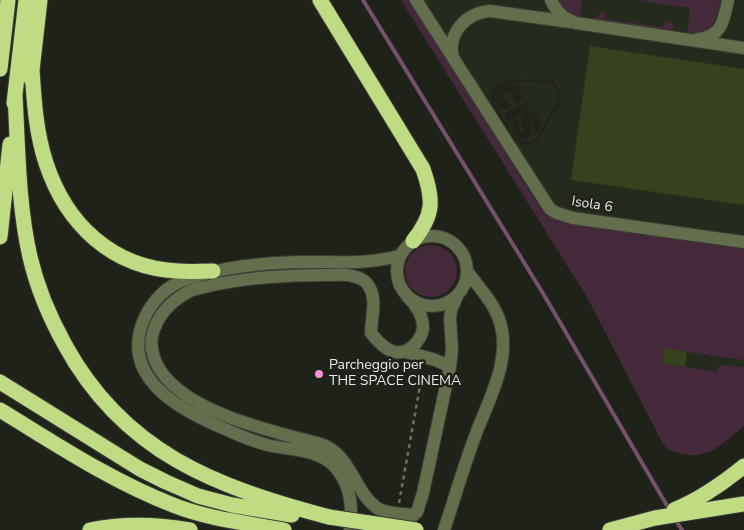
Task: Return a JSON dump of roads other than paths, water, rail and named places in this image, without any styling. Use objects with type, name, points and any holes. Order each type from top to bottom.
[{"type":"highway","points":[[0,69],[8,0]]},
{"type":"highway","points":[[0,236],[26,0]]},
{"type":"highway","points":[[21,205],[21,171],[40,0]]},
{"type":"highway","points":[[320,0],[423,170],[429,187],[431,203],[429,216],[424,228],[413,241]]},
{"type":"highway","points":[[32,69],[34,106],[45,163],[56,190],[69,212],[86,233],[105,247],[129,260],[152,267],[177,271],[212,271]]},
{"type":"highway","points":[[15,95],[21,205],[30,258],[56,328],[72,358],[90,385],[112,410],[138,434],[161,452],[185,466],[252,494],[329,517]]},
{"type":"highway","points":[[0,382],[140,469],[198,496],[288,515],[329,517],[416,530]]},
{"type":"highway","points":[[0,410],[124,484],[174,506],[206,515],[284,530]]},
{"type":"highway","points":[[693,508],[711,491],[744,466]]},
{"type":"highway","points":[[610,530],[693,508],[744,504]]},
{"type":"highway","points":[[90,530],[107,526],[140,524],[190,530]]},
{"type":"street","name":"Isola 6","points":[[416,0],[550,209],[573,218],[744,242]]},
{"type":"street","points":[[551,0],[561,15],[567,20],[576,23]]},
{"type":"street","points":[[690,40],[707,38],[719,30],[725,18],[728,0]]},
{"type":"street","points":[[455,63],[452,45],[456,32],[466,19],[482,12],[490,11],[744,48]]},
{"type":"street","points":[[405,352],[417,343],[422,334],[423,325],[415,304],[407,296],[397,278],[396,267],[399,256],[413,241],[423,237],[434,236],[444,238],[453,243],[460,251],[465,260],[467,271],[463,287],[451,310],[452,349],[450,367],[423,493],[418,512],[414,515],[384,511],[371,503],[352,472],[328,446],[242,422],[215,411],[173,386],[161,372],[153,356],[151,342],[154,326],[162,313],[176,299],[190,290],[263,277],[295,275],[352,276],[368,284],[371,290],[373,300],[371,333],[379,344],[389,350],[426,357],[443,362],[450,367]]},
{"type":"street","points":[[350,530],[352,505],[348,489],[334,466],[323,458],[310,453],[267,445],[206,422],[167,398],[155,387],[145,373],[139,357],[138,340],[148,310],[156,299],[182,281],[212,271],[274,263],[366,263],[399,256]]},
{"type":"street","points":[[444,530],[497,378],[504,342],[500,322],[495,311],[467,271]]},
{"type":"street","points":[[407,296],[427,306],[439,305],[449,301],[458,294]]},
{"type":"waterway","points":[[363,0],[544,295],[669,509]]},
{"type":"waterway","points":[[675,519],[682,530]]},
{"type":"place","name":"Parcheggio per THE SPACE CINEMA","points":[[319,374]]}]
